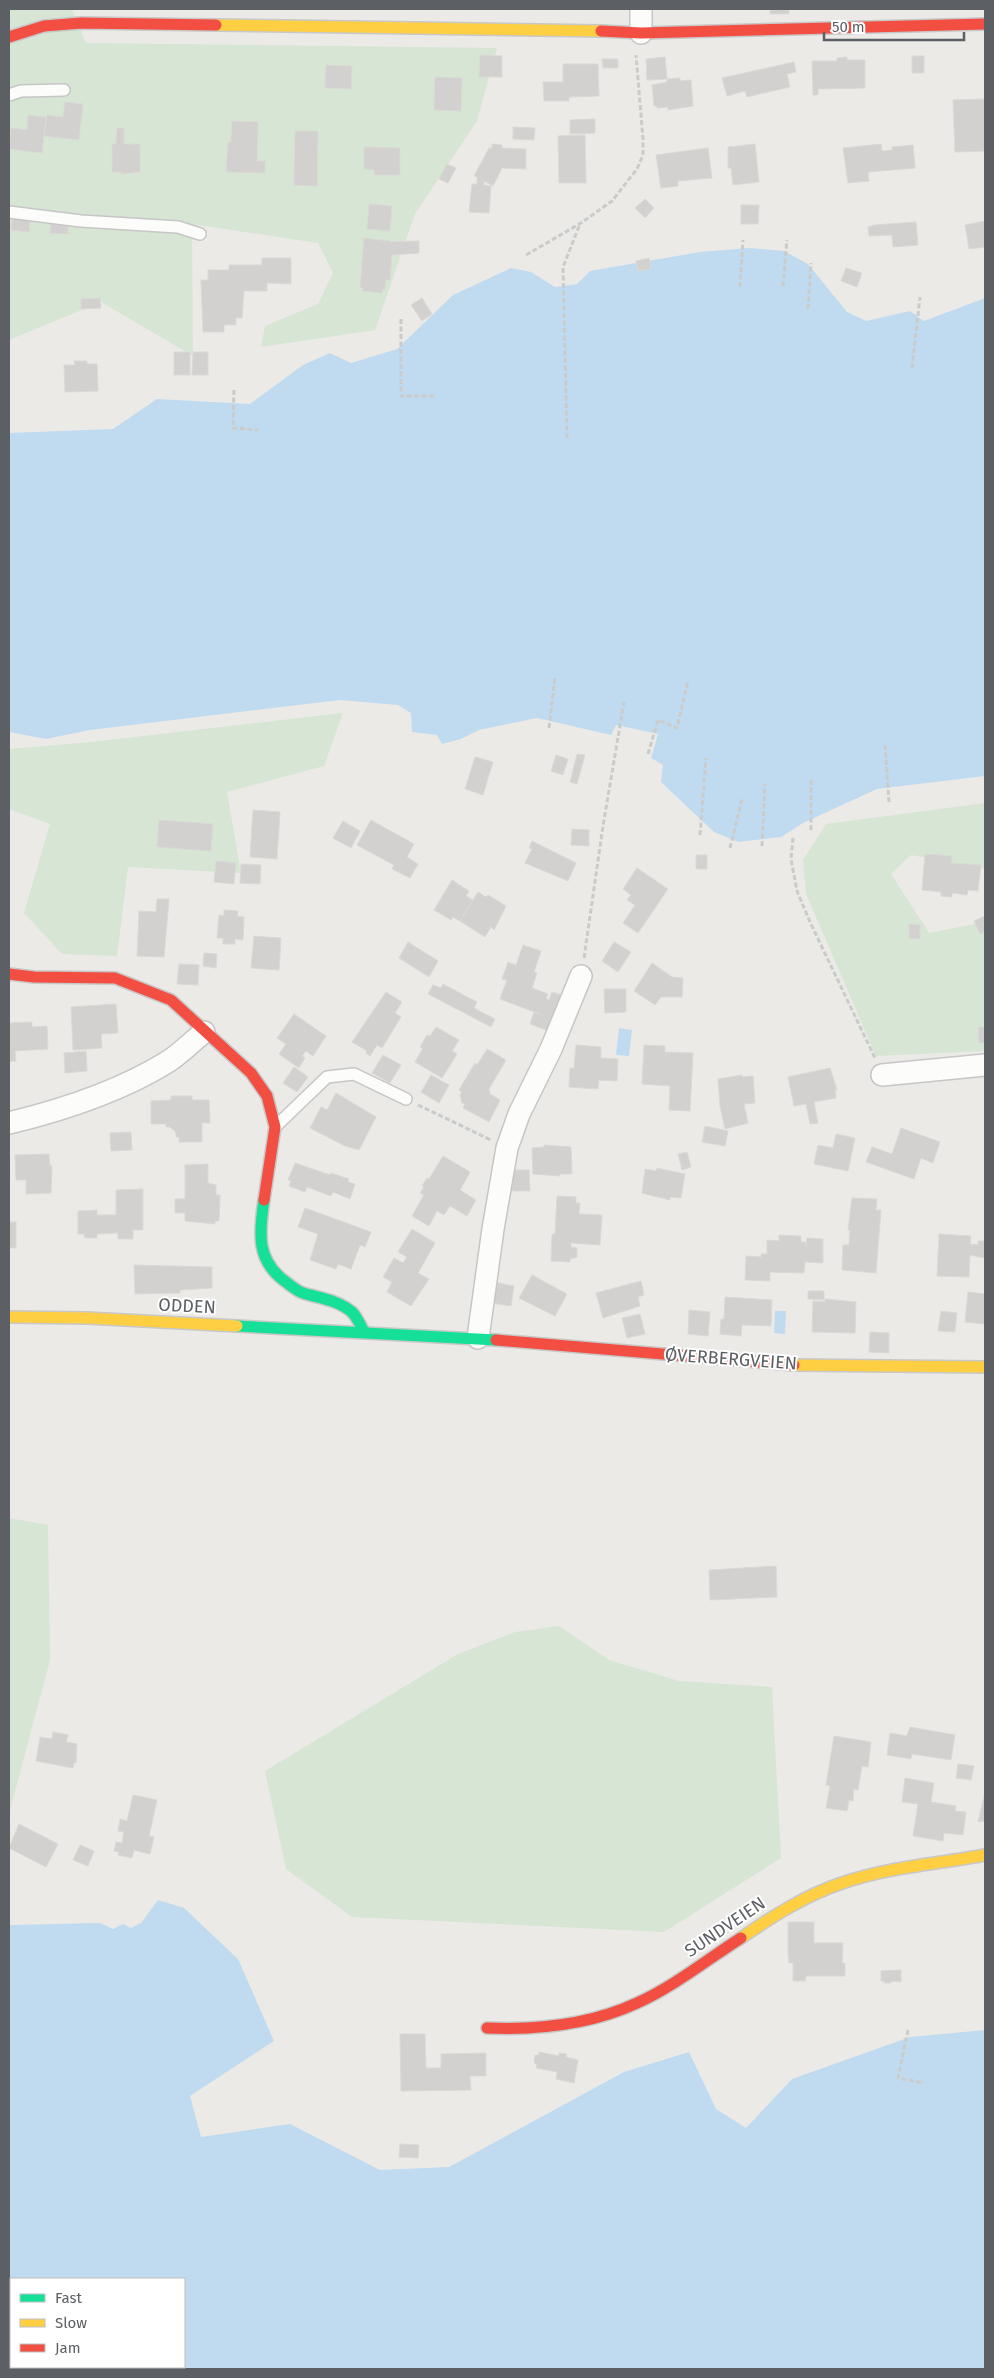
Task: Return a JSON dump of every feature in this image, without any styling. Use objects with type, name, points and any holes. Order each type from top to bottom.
[{"type":"street","points":[[641,9],[641,32]]},
{"type":"street","points":[[9,37],[44,26],[82,23],[641,32],[985,24]]},
{"type":"street","points":[[9,974],[34,977],[94,976],[119,978],[171,1000],[251,1073],[267,1096],[275,1127],[260,1226],[262,1249],[267,1264],[280,1278],[300,1292],[336,1302],[353,1313],[364,1332]]},
{"type":"street","points":[[478,1338],[493,1229],[507,1148],[519,1114],[551,1049],[581,976]]},
{"type":"street","points":[[9,1123],[75,1106],[118,1086],[169,1061],[204,1032]]},
{"type":"street","points":[[882,1075],[985,1065]]},
{"type":"street","name":"ODDEN","points":[[9,1317],[87,1318],[364,1332]]},
{"type":"street","name":"ØVERBERGVEIEN","points":[[364,1332],[478,1338],[793,1365],[985,1367]]},
{"type":"street","name":"SUNDVEIEN","points":[[487,2028],[503,2029],[579,2021],[635,2004],[690,1972],[770,1917],[823,1890],[874,1872],[985,1855]]},
{"type":"lane","points":[[9,95],[21,91],[64,90]]},
{"type":"lane","points":[[9,212],[81,221],[178,227],[200,234]]},
{"type":"lane","points":[[275,1127],[328,1077],[354,1074],[406,1099]]},
{"type":"path","points":[[526,255],[581,223],[612,201],[637,169],[643,155],[636,55],[641,32]]},
{"type":"path","points":[[567,438],[563,267],[581,223]]},
{"type":"path","points":[[740,287],[743,240]]},
{"type":"path","points":[[783,286],[787,240]]},
{"type":"path","points":[[808,309],[811,263]]},
{"type":"path","points":[[912,368],[920,297]]},
{"type":"path","points":[[401,319],[401,396],[434,396]]},
{"type":"path","points":[[234,390],[233,428],[258,430]]},
{"type":"path","points":[[549,728],[556,678]]},
{"type":"path","points":[[648,754],[658,720],[677,728],[688,680]]},
{"type":"path","points":[[581,976],[603,826],[625,702],[621,734]]},
{"type":"path","points":[[885,745],[889,802]]},
{"type":"path","points":[[700,835],[706,758]]},
{"type":"path","points":[[811,780],[811,830]]},
{"type":"path","points":[[762,846],[765,784]]},
{"type":"path","points":[[730,848],[742,799]]},
{"type":"path","points":[[793,838],[791,859],[797,891],[810,922],[865,1034],[882,1075]]},
{"type":"path","points":[[406,1099],[507,1148]]},
{"type":"path","points":[[908,2030],[898,2078],[924,2083]]},
{"type":"green space","points":[[9,9],[72,9],[86,43],[497,48],[477,121],[415,214],[375,330],[261,347],[265,326],[318,304],[333,273],[318,243],[192,224],[193,356],[101,302],[9,340]]},
{"type":"green space","points":[[343,713],[324,766],[227,792],[241,873],[128,867],[117,956],[62,954],[24,913],[50,824],[9,809],[9,749],[91,742]]},
{"type":"green space","points":[[985,803],[985,869],[911,855],[891,874],[929,933],[985,922],[985,1051],[876,1056],[806,894],[803,860],[826,824]]},
{"type":"green space","points":[[9,1518],[48,1525],[50,1660],[9,1814]]},
{"type":"green space","points":[[559,1626],[609,1660],[679,1681],[772,1687],[781,1858],[664,1932],[352,1917],[286,1869],[265,1771],[458,1654],[515,1632]]},
{"type":"water","points":[[749,248],[784,251],[808,264],[847,312],[866,321],[910,311],[924,321],[985,298],[985,776],[877,789],[803,823],[781,837],[738,842],[714,832],[661,782],[663,765],[651,758],[658,734],[616,725],[611,735],[537,718],[479,730],[461,739],[442,744],[437,735],[412,732],[411,713],[398,705],[340,700],[90,730],[46,739],[9,732],[9,433],[113,429],[157,399],[250,404],[303,365],[330,353],[351,363],[397,349],[453,295],[511,268],[531,272],[555,287],[577,284],[590,271],[700,252]]},
{"type":"water","points":[[619,1028],[632,1030],[629,1056],[616,1055]]},
{"type":"water","points":[[775,1311],[786,1311],[785,1334],[774,1333]]},
{"type":"water","points":[[158,1900],[184,1908],[238,1959],[274,2041],[190,2096],[201,2137],[290,2124],[380,2170],[449,2167],[624,2072],[689,2052],[716,2109],[746,2128],[792,2079],[910,2037],[985,2030],[985,2369],[9,2369],[9,1925],[100,1923],[113,1929],[123,1924],[131,1928],[141,1923]]},
{"type":"building","points":[[770,9],[789,9],[789,14],[770,14]]},
{"type":"building","points":[[480,55],[502,56],[502,77],[479,77]]},
{"type":"building","points":[[912,56],[924,56],[924,73],[912,73]]},
{"type":"building","points":[[665,57],[667,79],[647,80],[646,59]]},
{"type":"building","points":[[847,57],[847,60],[865,60],[865,88],[818,89],[818,95],[813,95],[812,61],[837,61],[837,58]]},
{"type":"building","points":[[602,59],[618,59],[618,68],[603,68]]},
{"type":"building","points":[[794,62],[796,72],[787,74],[790,87],[747,97],[745,91],[727,96],[722,78]]},
{"type":"building","points":[[563,64],[598,64],[599,96],[569,97],[569,101],[544,101],[543,82],[563,82]]},
{"type":"building","points":[[326,65],[352,66],[351,89],[325,88]]},
{"type":"building","points":[[435,77],[462,78],[461,111],[434,110]]},
{"type":"building","points":[[680,78],[680,81],[691,80],[693,106],[668,110],[668,107],[657,108],[657,106],[654,106],[652,85],[667,82],[667,79]]},
{"type":"building","points":[[985,99],[985,151],[955,152],[953,100]]},
{"type":"building","points":[[65,102],[83,104],[79,140],[44,136],[47,115],[63,117]]},
{"type":"building","points":[[28,115],[46,117],[42,153],[9,149],[11,128],[27,130]]},
{"type":"building","points":[[595,119],[595,133],[570,134],[570,120]]},
{"type":"building","points":[[232,121],[258,122],[257,161],[265,161],[265,173],[226,172],[228,142],[231,142]]},
{"type":"building","points":[[513,127],[535,128],[534,140],[513,139]]},
{"type":"building","points":[[117,128],[124,128],[124,144],[140,144],[140,172],[121,174],[121,172],[112,172],[112,144],[116,144]]},
{"type":"building","points":[[295,131],[318,131],[317,186],[294,185]]},
{"type":"building","points":[[585,135],[586,183],[559,183],[558,136]]},
{"type":"building","points":[[492,144],[502,145],[502,148],[526,149],[526,169],[502,168],[493,186],[484,181],[484,185],[491,186],[489,213],[469,212],[472,184],[477,184],[477,177],[474,176],[489,148],[492,148]]},
{"type":"building","points":[[755,144],[759,182],[733,185],[731,168],[728,168],[728,147]]},
{"type":"building","points":[[881,144],[882,151],[892,150],[892,147],[913,145],[915,168],[868,172],[869,181],[848,183],[843,148]]},
{"type":"building","points":[[364,147],[400,148],[400,175],[375,175],[374,170],[364,169]]},
{"type":"building","points":[[708,148],[712,178],[678,181],[678,186],[661,188],[656,155]]},
{"type":"building","points":[[447,164],[456,168],[448,183],[439,179]]},
{"type":"building","points":[[645,199],[654,208],[645,218],[635,208]]},
{"type":"building","points":[[369,204],[392,206],[390,231],[367,229]]},
{"type":"building","points":[[741,205],[759,205],[758,224],[741,224]]},
{"type":"building","points":[[12,219],[30,221],[29,232],[11,230]]},
{"type":"building","points":[[985,221],[985,247],[969,249],[965,225]]},
{"type":"building","points":[[51,222],[68,224],[68,234],[50,233]]},
{"type":"building","points":[[916,222],[918,245],[893,247],[892,235],[869,236],[868,227]]},
{"type":"building","points":[[364,238],[390,242],[419,241],[419,253],[392,255],[390,280],[386,280],[385,290],[383,289],[382,293],[362,291],[363,288],[360,287]]},
{"type":"building","points":[[262,258],[291,258],[291,284],[267,283],[267,291],[244,291],[242,318],[236,318],[236,325],[224,325],[224,332],[203,332],[201,280],[208,280],[208,270],[229,270],[229,265],[262,265]]},
{"type":"building","points":[[649,258],[651,269],[638,271],[636,261]]},
{"type":"building","points":[[846,268],[862,273],[857,287],[841,281]]},
{"type":"building","points":[[100,298],[101,308],[81,309],[81,299]]},
{"type":"building","points":[[422,298],[432,314],[422,321],[411,305]]},
{"type":"building","points":[[174,352],[190,352],[190,375],[174,375]]},
{"type":"building","points":[[193,352],[208,352],[208,375],[192,375]]},
{"type":"building","points":[[74,361],[87,361],[87,364],[97,364],[98,391],[65,392],[64,365],[75,365]]},
{"type":"building","points":[[577,754],[585,755],[577,784],[570,782]]},
{"type":"building","points":[[556,755],[568,759],[563,775],[551,771]]},
{"type":"building","points":[[475,757],[493,762],[483,795],[465,789]]},
{"type":"building","points":[[253,810],[280,812],[277,859],[250,857]]},
{"type":"building","points":[[159,820],[213,824],[211,851],[157,847]]},
{"type":"building","points":[[371,820],[414,844],[407,857],[418,864],[410,878],[392,869],[394,865],[357,845]]},
{"type":"building","points":[[343,821],[360,831],[351,848],[333,838]]},
{"type":"building","points":[[572,829],[589,830],[589,846],[571,845]]},
{"type":"building","points":[[532,841],[576,863],[568,881],[525,863],[532,849],[529,848]]},
{"type":"building","points":[[925,854],[952,856],[951,863],[981,865],[978,891],[968,890],[967,895],[952,893],[952,897],[941,896],[941,892],[922,890]]},
{"type":"building","points":[[696,855],[707,855],[707,869],[696,869]]},
{"type":"building","points":[[216,861],[236,863],[234,884],[214,882]]},
{"type":"building","points":[[241,864],[261,865],[260,884],[240,883]]},
{"type":"building","points":[[637,868],[668,889],[638,933],[623,923],[635,905],[627,900],[631,895],[623,889]]},
{"type":"building","points":[[452,880],[469,891],[466,896],[473,900],[460,921],[453,917],[451,920],[434,910]]},
{"type":"building","points":[[478,892],[486,897],[488,895],[506,906],[494,930],[491,927],[485,937],[460,921]]},
{"type":"building","points":[[157,899],[169,899],[164,957],[137,956],[139,911],[156,912]]},
{"type":"building","points":[[224,910],[238,911],[237,916],[244,917],[243,940],[235,939],[235,944],[223,944],[223,938],[217,938],[219,915],[224,916]]},
{"type":"building","points":[[985,916],[985,932],[980,934],[974,921]]},
{"type":"building","points":[[909,924],[920,925],[920,939],[909,938]]},
{"type":"building","points":[[254,936],[281,938],[279,970],[251,968]]},
{"type":"building","points":[[408,942],[438,961],[429,977],[399,958]]},
{"type":"building","points":[[614,942],[631,952],[618,972],[602,961]]},
{"type":"building","points":[[523,945],[541,951],[534,972],[537,973],[532,988],[548,994],[546,999],[549,1000],[552,992],[562,995],[549,1031],[530,1024],[534,1012],[540,1014],[500,999],[507,980],[502,979],[508,962],[516,965]]},
{"type":"building","points":[[204,953],[217,954],[216,968],[203,966]]},
{"type":"building","points":[[652,963],[672,977],[683,978],[682,997],[661,997],[655,1005],[634,991]]},
{"type":"building","points":[[179,964],[199,965],[198,985],[177,984]]},
{"type":"building","points":[[443,984],[477,1002],[474,1008],[495,1019],[491,1027],[428,994],[433,985],[441,988]]},
{"type":"building","points":[[604,989],[626,989],[626,1012],[605,1013]]},
{"type":"building","points":[[386,992],[402,1002],[395,1013],[401,1017],[382,1048],[377,1045],[370,1056],[366,1053],[367,1051],[352,1042]]},
{"type":"building","points":[[116,1004],[118,1033],[101,1034],[102,1048],[73,1050],[71,1007]]},
{"type":"building","points":[[294,1014],[326,1036],[313,1056],[306,1051],[302,1056],[305,1058],[299,1068],[279,1054],[286,1044],[277,1038]]},
{"type":"building","points":[[32,1022],[32,1027],[47,1026],[48,1049],[15,1051],[16,1061],[9,1062],[9,1023]]},
{"type":"building","points":[[436,1027],[459,1040],[452,1051],[457,1054],[442,1078],[415,1062],[423,1048],[420,1047],[427,1035],[430,1036]]},
{"type":"building","points":[[978,1027],[985,1027],[985,1043],[979,1043]]},
{"type":"building","points":[[576,1045],[601,1047],[601,1058],[618,1059],[617,1081],[599,1080],[598,1089],[569,1087],[570,1068],[574,1068]]},
{"type":"building","points":[[644,1045],[665,1046],[665,1052],[693,1053],[690,1111],[669,1110],[670,1086],[642,1084]]},
{"type":"building","points":[[487,1049],[506,1060],[489,1089],[490,1094],[500,1100],[489,1122],[463,1108],[465,1104],[462,1103],[460,1095],[462,1092],[459,1090],[475,1063],[477,1065]]},
{"type":"building","points":[[86,1051],[87,1071],[65,1073],[64,1053]]},
{"type":"building","points":[[383,1055],[401,1065],[390,1083],[372,1073]]},
{"type":"building","points":[[294,1067],[308,1077],[297,1092],[283,1083]]},
{"type":"building","points":[[830,1068],[837,1090],[835,1090],[836,1098],[814,1102],[818,1123],[810,1124],[806,1104],[794,1106],[788,1077]]},
{"type":"building","points":[[431,1075],[449,1085],[439,1103],[421,1092]]},
{"type":"building","points":[[742,1075],[742,1077],[753,1076],[755,1103],[744,1104],[748,1123],[725,1129],[720,1106],[718,1079]]},
{"type":"building","points":[[336,1093],[376,1117],[359,1150],[345,1146],[310,1128],[321,1107],[327,1110]]},
{"type":"building","points":[[171,1096],[192,1096],[192,1100],[209,1100],[210,1123],[202,1123],[202,1142],[179,1142],[176,1132],[170,1127],[166,1127],[166,1124],[151,1124],[151,1101],[171,1100]]},
{"type":"building","points":[[705,1126],[728,1131],[725,1146],[702,1142]]},
{"type":"building","points":[[901,1128],[940,1142],[933,1163],[921,1158],[914,1179],[866,1162],[872,1147],[892,1154]]},
{"type":"building","points":[[131,1132],[132,1150],[111,1151],[110,1133]]},
{"type":"building","points":[[836,1134],[855,1138],[848,1171],[814,1164],[818,1145],[833,1148]]},
{"type":"building","points":[[544,1145],[571,1147],[572,1174],[560,1174],[560,1176],[533,1174],[532,1148],[544,1147]]},
{"type":"building","points":[[687,1152],[691,1167],[682,1170],[678,1154]]},
{"type":"building","points":[[49,1154],[50,1166],[52,1166],[51,1193],[26,1194],[26,1180],[16,1180],[15,1155]]},
{"type":"building","points":[[443,1156],[470,1172],[460,1190],[476,1200],[467,1216],[450,1206],[444,1215],[437,1211],[429,1226],[412,1216],[424,1195],[420,1193],[424,1187],[422,1186],[427,1178],[429,1179]]},
{"type":"building","points":[[295,1163],[330,1175],[331,1173],[349,1179],[348,1182],[355,1184],[350,1199],[333,1192],[331,1196],[307,1187],[305,1192],[289,1186],[291,1181],[288,1180]]},
{"type":"building","points":[[208,1164],[208,1183],[216,1185],[216,1195],[220,1195],[219,1221],[215,1221],[215,1224],[185,1221],[185,1213],[175,1213],[175,1199],[185,1199],[185,1165]]},
{"type":"building","points":[[657,1168],[685,1174],[681,1198],[670,1197],[670,1200],[642,1193],[645,1169],[656,1171]]},
{"type":"building","points":[[512,1170],[529,1170],[530,1191],[512,1191]]},
{"type":"building","points":[[143,1189],[143,1230],[133,1230],[133,1239],[118,1239],[118,1233],[97,1234],[97,1238],[85,1238],[84,1234],[78,1234],[78,1211],[97,1210],[97,1215],[116,1215],[116,1190]]},
{"type":"building","points":[[557,1196],[576,1197],[576,1203],[580,1203],[579,1214],[602,1215],[600,1245],[571,1243],[571,1247],[577,1248],[577,1257],[570,1259],[570,1262],[551,1261],[552,1234],[555,1234]]},
{"type":"building","points":[[852,1198],[877,1199],[876,1210],[881,1210],[876,1273],[842,1270],[843,1245],[849,1245],[850,1230],[848,1230]]},
{"type":"building","points":[[305,1208],[371,1232],[365,1247],[360,1245],[351,1269],[338,1264],[336,1269],[310,1260],[318,1234],[298,1227]]},
{"type":"building","points":[[9,1222],[16,1222],[16,1248],[9,1248]]},
{"type":"building","points":[[412,1229],[435,1243],[418,1273],[429,1279],[411,1306],[387,1292],[392,1282],[383,1277],[394,1258],[403,1263],[407,1257],[398,1252]]},
{"type":"building","points":[[939,1234],[971,1236],[970,1244],[978,1245],[978,1241],[985,1241],[985,1258],[970,1255],[969,1277],[937,1276]]},
{"type":"building","points":[[779,1235],[801,1236],[801,1242],[805,1242],[806,1247],[807,1238],[823,1239],[823,1263],[805,1262],[804,1273],[770,1272],[770,1281],[745,1280],[746,1256],[761,1257],[761,1254],[767,1254],[767,1240],[779,1241]]},
{"type":"building","points":[[134,1265],[212,1267],[212,1288],[180,1290],[180,1293],[135,1294]]},
{"type":"building","points":[[532,1275],[567,1294],[555,1316],[519,1298]]},
{"type":"building","points":[[641,1281],[644,1295],[638,1297],[640,1306],[603,1318],[596,1293]]},
{"type":"building","points":[[494,1282],[514,1286],[511,1306],[491,1303]]},
{"type":"building","points":[[808,1291],[824,1291],[824,1300],[808,1299]]},
{"type":"building","points":[[968,1292],[985,1294],[985,1324],[965,1322]]},
{"type":"building","points":[[725,1297],[772,1300],[771,1326],[742,1325],[741,1336],[720,1334],[721,1319],[724,1319]]},
{"type":"building","points":[[825,1299],[856,1302],[855,1333],[812,1332],[813,1301],[825,1302]]},
{"type":"building","points":[[689,1310],[710,1312],[708,1336],[688,1334]]},
{"type":"building","points":[[941,1311],[957,1313],[955,1332],[938,1331]]},
{"type":"building","points":[[640,1314],[645,1334],[627,1338],[622,1318]]},
{"type":"building","points":[[870,1332],[889,1333],[889,1353],[869,1352]]},
{"type":"building","points":[[776,1566],[777,1597],[710,1600],[709,1570]]},
{"type":"building","points":[[910,1727],[955,1735],[951,1760],[912,1754],[911,1759],[887,1755],[890,1733],[907,1736]]},
{"type":"building","points":[[53,1732],[68,1735],[66,1742],[77,1744],[76,1763],[74,1763],[73,1768],[36,1761],[40,1737],[52,1739]]},
{"type":"building","points":[[834,1736],[871,1742],[868,1767],[862,1766],[858,1790],[854,1789],[853,1801],[849,1800],[847,1811],[826,1808],[830,1786],[826,1785]]},
{"type":"building","points":[[958,1764],[974,1766],[971,1780],[956,1778]]},
{"type":"building","points":[[905,1778],[934,1783],[931,1802],[956,1806],[955,1811],[966,1812],[963,1835],[944,1833],[943,1841],[913,1836],[918,1804],[902,1802]]},
{"type":"building","points":[[985,1793],[985,1821],[978,1822]]},
{"type":"building","points":[[133,1795],[157,1800],[149,1836],[154,1837],[150,1854],[134,1850],[132,1858],[118,1855],[119,1852],[114,1851],[116,1842],[122,1843],[124,1832],[118,1831],[120,1819],[127,1821]]},
{"type":"building","points":[[19,1824],[58,1844],[46,1867],[9,1848]]},
{"type":"building","points":[[80,1845],[94,1851],[88,1866],[73,1860]]},
{"type":"building","points":[[788,1922],[814,1922],[814,1943],[843,1943],[842,1963],[845,1963],[845,1976],[806,1976],[805,1981],[793,1981],[793,1963],[789,1963]]},
{"type":"building","points":[[901,1970],[901,1982],[891,1981],[891,1983],[884,1983],[884,1981],[881,1981],[881,1971]]},
{"type":"building","points":[[400,2034],[425,2034],[426,2068],[441,2068],[441,2054],[486,2053],[486,2076],[470,2076],[471,2090],[401,2091]]},
{"type":"building","points":[[539,2052],[559,2056],[559,2053],[567,2054],[566,2057],[578,2060],[574,2083],[556,2079],[557,2072],[536,2068],[537,2064],[534,2063],[535,2055],[538,2055]]},
{"type":"building","points":[[400,2144],[419,2145],[418,2158],[399,2157]]},
{"type":"traffic: fast","points":[[264,1200],[261,1235],[262,1245],[269,1265],[276,1274],[299,1291],[335,1302],[347,1308],[356,1316],[364,1332]]},
{"type":"traffic: fast","points":[[237,1326],[496,1340]]},
{"type":"traffic: slow","points":[[216,25],[601,31]]},
{"type":"traffic: slow","points":[[9,1317],[87,1318],[237,1326]]},
{"type":"traffic: slow","points":[[794,1365],[985,1367]]},
{"type":"traffic: slow","points":[[741,1938],[790,1907],[842,1883],[895,1869],[985,1855]]},
{"type":"traffic: jam","points":[[9,37],[44,26],[81,23],[216,25]]},
{"type":"traffic: jam","points":[[601,31],[641,33],[985,24]]},
{"type":"traffic: jam","points":[[9,974],[34,977],[115,978],[171,1000],[251,1073],[267,1096],[275,1127],[264,1200]]},
{"type":"traffic: jam","points":[[496,1340],[794,1365]]},
{"type":"traffic: jam","points":[[487,2028],[545,2027],[583,2021],[620,2010],[664,1989],[741,1938]]}]
